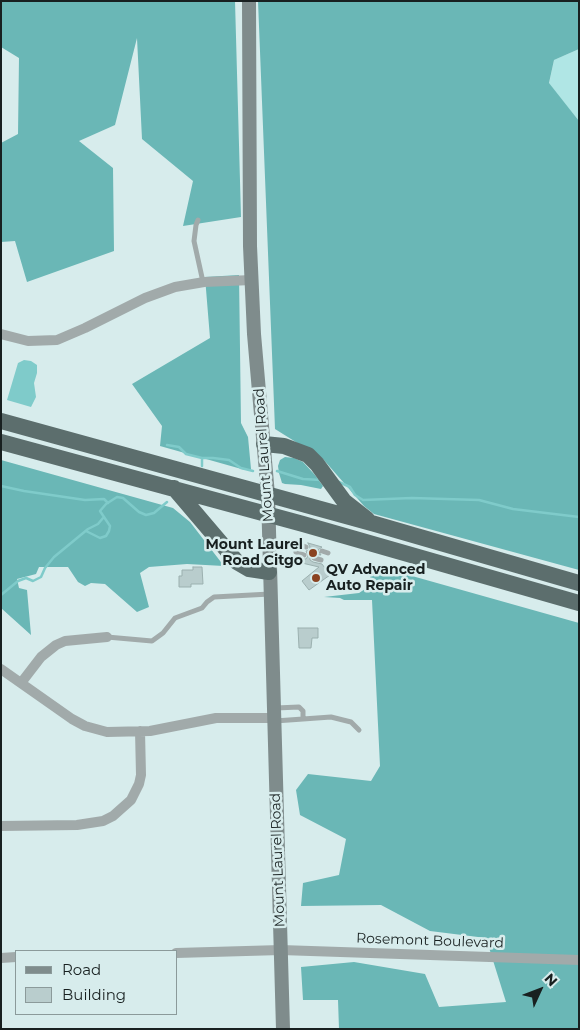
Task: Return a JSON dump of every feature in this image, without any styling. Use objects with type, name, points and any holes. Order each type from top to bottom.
[{"type":"highway","points":[[1,421],[375,524],[579,583]]},
{"type":"highway","points":[[1,442],[269,514],[579,602]]},
{"type":"highway","points":[[264,444],[292,448],[308,455],[325,474],[344,501],[375,524]]},
{"type":"highway","points":[[174,488],[237,562],[249,569],[269,572]]},
{"type":"main road","name":"Mount Laurel Road","points":[[249,1],[252,280],[254,334],[269,514],[269,572],[283,1029]]},
{"type":"street","points":[[1,334],[28,341],[57,340],[160,292],[175,287],[203,282],[252,280]]},
{"type":"street","points":[[21,683],[41,657],[56,645],[65,641],[107,637]]},
{"type":"street","points":[[1,669],[81,724],[108,732],[165,728],[216,718],[274,716]]},
{"type":"street","points":[[1,826],[77,825],[103,821],[113,816],[132,800],[142,775],[140,731]]},
{"type":"street","name":"Rosemont Boulevard","points":[[178,953],[281,950],[579,960]]},
{"type":"street","points":[[1,958],[15,958]]},
{"type":"lane","points":[[198,220],[194,240],[203,282]]},
{"type":"lane","points":[[298,544],[306,546]]},
{"type":"lane","points":[[322,551],[328,554]]},
{"type":"lane","points":[[296,552],[304,555]]},
{"type":"lane","points":[[314,558],[321,560]]},
{"type":"lane","points":[[107,637],[152,641],[163,633],[175,618],[202,608],[206,602],[214,597],[270,594]]},
{"type":"lane","points":[[274,716],[299,707],[303,711],[303,719]]},
{"type":"lane","points":[[274,716],[303,719],[331,718],[351,722],[359,730]]},
{"type":"shaded area","points":[[1,1],[235,1],[241,217],[183,226],[193,181],[142,139],[137,38],[115,125],[79,141],[113,168],[114,251],[27,282],[15,241],[1,242],[1,143],[18,134],[19,58],[1,47]]},
{"type":"shaded area","points":[[258,1],[579,1],[579,49],[554,60],[549,83],[579,121],[579,570],[374,514],[364,506],[323,459],[275,429]]},
{"type":"shaded area","points":[[579,49],[579,121],[549,84],[554,60]]},
{"type":"shaded area","points":[[239,275],[241,423],[248,437],[251,469],[245,470],[160,446],[162,426],[132,384],[210,338],[205,277]]},
{"type":"shaded area","points":[[24,360],[31,361],[37,365],[34,383],[36,397],[31,407],[7,400],[18,363]]},
{"type":"shaded area","points":[[285,457],[303,462],[323,486],[321,489],[282,483],[278,466],[280,460]]},
{"type":"shaded area","points":[[1,460],[173,508],[190,522],[224,566],[187,564],[149,567],[140,573],[149,607],[137,612],[105,584],[91,583],[85,586],[78,582],[68,567],[39,567],[36,574],[17,579],[19,588],[27,590],[31,635],[1,608]]},
{"type":"shaded area","points":[[373,565],[579,623],[579,1029],[339,1029],[338,1000],[303,1000],[301,967],[354,962],[425,974],[439,1007],[506,1002],[486,938],[430,931],[381,905],[301,906],[303,883],[339,875],[346,839],[300,815],[296,790],[308,774],[371,781],[380,766],[372,600],[344,600],[324,597],[359,593],[368,587]]},
{"type":"building","points":[[308,543],[322,547],[318,550],[321,555],[312,554],[310,560],[322,564],[330,575],[309,590],[302,581],[319,567],[302,563],[303,559],[306,559],[308,556],[306,551],[310,547]]},
{"type":"building","points":[[193,567],[202,567],[203,584],[179,587],[179,576],[182,576],[182,570],[193,570]]},
{"type":"building","points":[[298,628],[318,628],[318,638],[312,638],[311,648],[299,648]]},
{"type":"waterway","points":[[167,445],[179,447],[186,454],[202,458],[229,460],[241,468],[253,471]]},
{"type":"waterway","points":[[202,458],[202,466]]},
{"type":"waterway","points":[[277,471],[303,479],[321,480]]},
{"type":"waterway","points":[[339,482],[350,487],[355,495],[363,500],[412,498],[479,500],[513,509],[579,517]]},
{"type":"waterway","points":[[1,486],[85,500],[104,499],[108,503]]},
{"type":"waterway","points":[[86,531],[100,538],[106,536],[110,526],[100,511],[106,504],[117,497],[123,498],[139,512],[146,515],[154,513],[167,502]]},
{"type":"waterway","points":[[1,595],[18,581],[26,578],[33,581],[41,577],[45,568],[54,557],[88,529],[98,524],[103,518]]},
{"type":"place","name":"Mount Laurel Road Citgo","points":[[313,553]]},
{"type":"place","name":"QV Advanced Auto Repair","points":[[316,578]]}]
